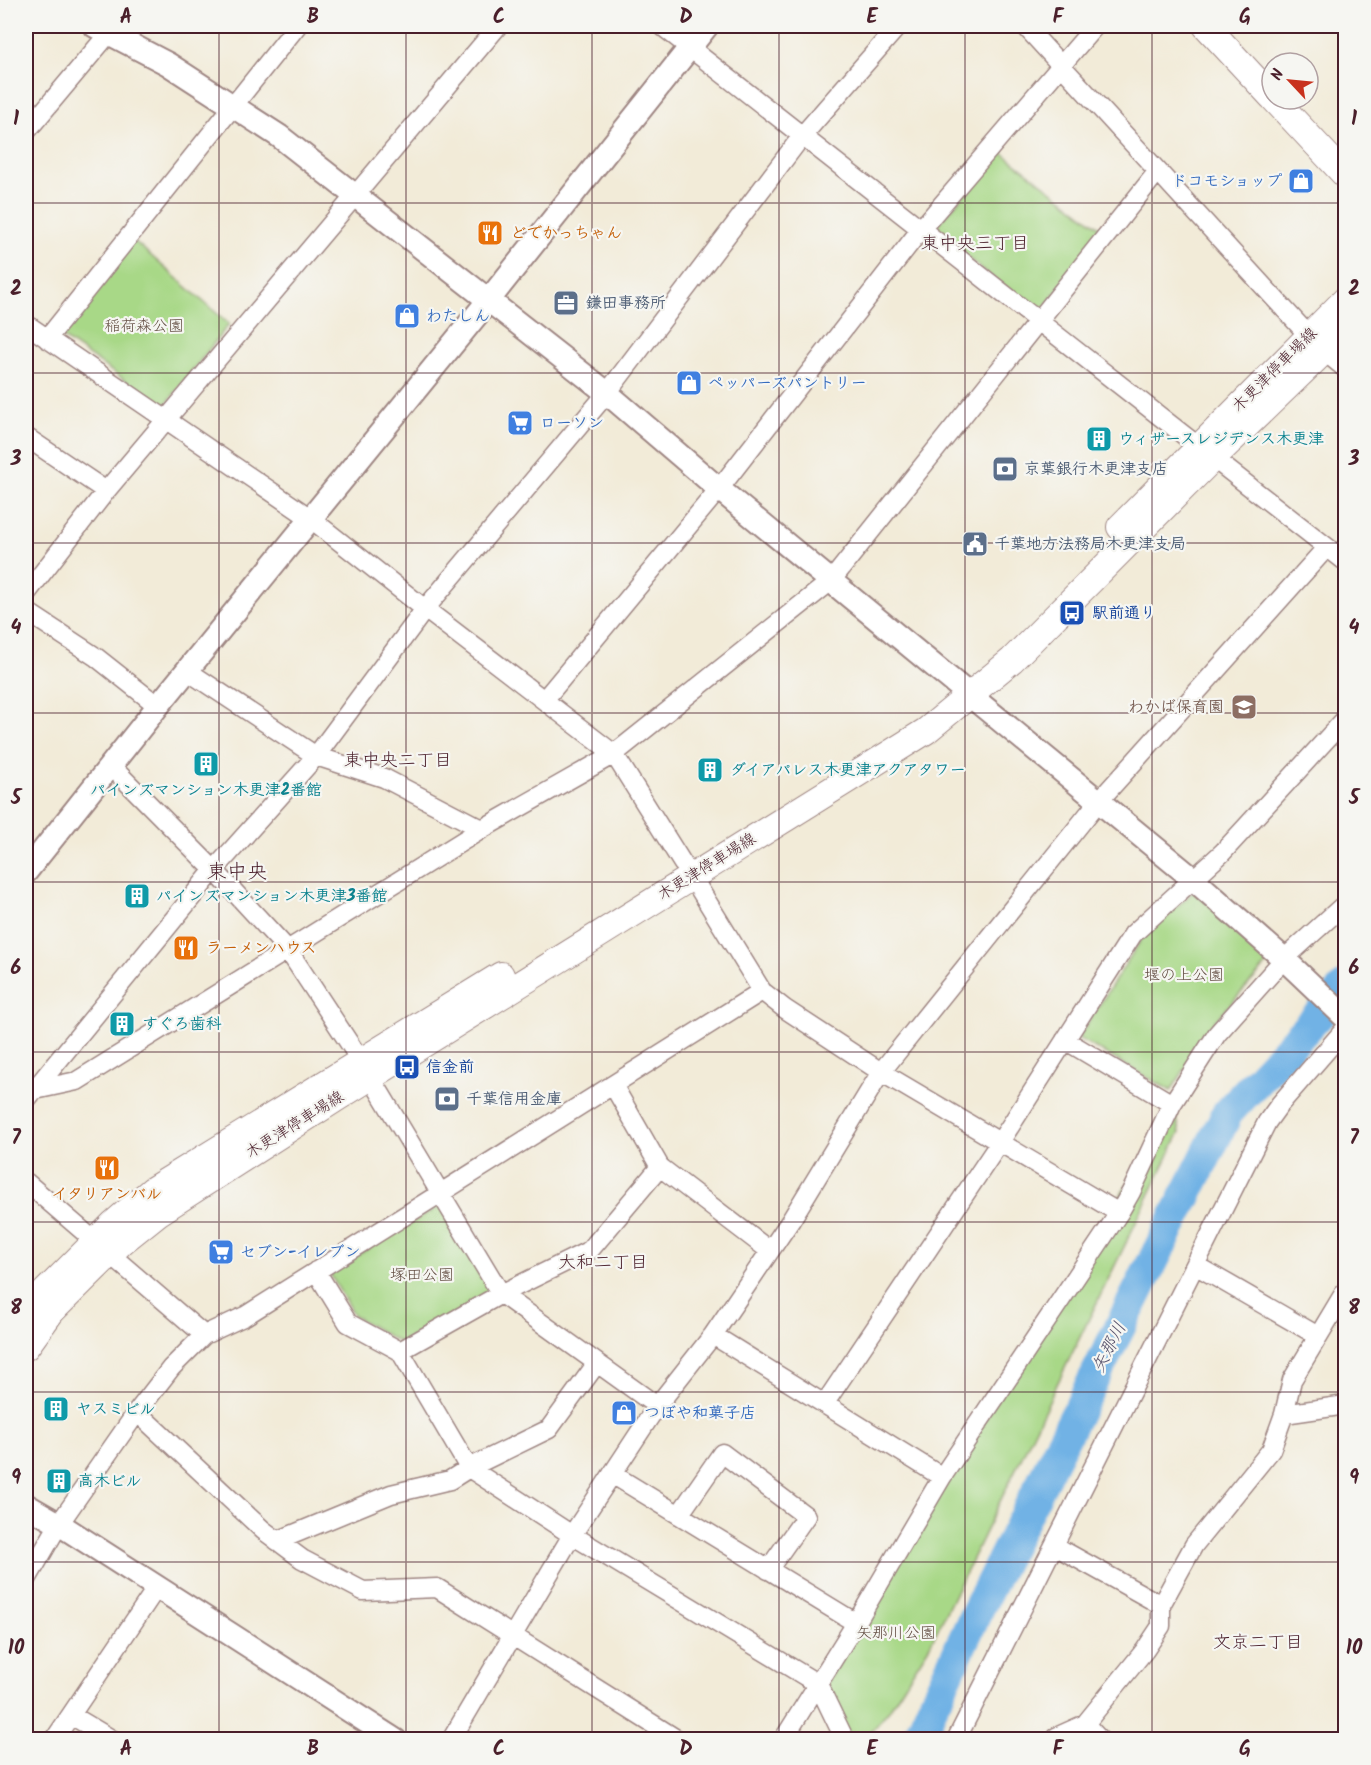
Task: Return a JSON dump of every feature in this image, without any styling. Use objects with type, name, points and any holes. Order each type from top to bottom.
[{"type":"main road","points":[[1206,26],[1260,84]]},
{"type":"main road","points":[[1285,111],[1346,176]]},
{"type":"main road","name":"木更津停車場線","points":[[26,1315],[36,1301],[103,1248],[123,1241],[174,1202],[366,1069],[687,870],[926,731],[963,689],[1012,660],[1206,453],[1317,343],[1346,299]]},
{"type":"main road","name":"木更津停車場線","points":[[1317,343],[1346,330]]},
{"type":"main road","name":"木更津停車場線","points":[[26,1347],[103,1248]]},
{"type":"street","points":[[47,339],[297,26]]},
{"type":"street","points":[[26,594],[106,492],[498,26]]},
{"type":"street","points":[[662,26],[1346,562]]},
{"type":"street","points":[[26,872],[186,670],[488,301],[707,26]]},
{"type":"street","points":[[30,1095],[214,870],[316,756],[425,609],[607,393],[802,136],[898,26]]},
{"type":"street","points":[[1025,26],[1317,343],[1346,369]]},
{"type":"street","points":[[544,700],[719,489],[921,229],[1095,26]]},
{"type":"street","points":[[26,132],[106,28],[168,64],[279,136],[607,393],[719,489],[1192,878],[1284,959],[1346,1018]]},
{"type":"street","points":[[30,1095],[77,1081],[482,829],[614,754],[831,581],[1158,171]]},
{"type":"street","points":[[26,324],[310,518],[614,754],[762,991],[785,1010],[881,1072],[1119,1213]]},
{"type":"street","points":[[26,437],[106,492]]},
{"type":"street","points":[[451,1740],[572,1535],[657,1406],[713,1335],[770,1251],[881,1072],[1098,802],[1328,547]]},
{"type":"street","points":[[26,611],[96,657],[158,706]]},
{"type":"street","points":[[186,670],[316,756],[384,778],[482,829]]},
{"type":"street","points":[[825,1403],[1000,1142],[1133,934],[1222,853],[1346,718]]},
{"type":"street","points":[[110,765],[214,870],[288,950],[366,1069],[501,1294],[657,1406]]},
{"type":"street","points":[[783,1740],[856,1623],[942,1477],[1119,1213],[1172,1104],[1217,1034],[1284,959],[1346,903]]},
{"type":"street","points":[[26,1581],[59,1524],[137,1412],[171,1368],[204,1335],[245,1316],[762,991]]},
{"type":"street","points":[[956,1740],[1267,1122],[1346,1028]]},
{"type":"street","points":[[1065,1040],[1172,1104]]},
{"type":"street","points":[[613,1085],[660,1167],[770,1251]]},
{"type":"street","points":[[400,1351],[501,1294],[590,1250],[660,1167]]},
{"type":"street","points":[[26,1182],[204,1335]]},
{"type":"street","points":[[1195,1265],[1318,1336]]},
{"type":"street","points":[[316,1271],[348,1323],[400,1351],[469,1467],[572,1535],[818,1684],[845,1740]]},
{"type":"street","points":[[1055,1740],[1085,1724],[1145,1650],[1161,1626],[1161,1605],[1194,1545],[1271,1450],[1284,1414],[1292,1380],[1346,1290]]},
{"type":"street","points":[[713,1335],[942,1477]]},
{"type":"street","points":[[277,1540],[391,1494],[450,1479],[469,1467],[549,1429],[597,1363]]},
{"type":"street","points":[[1284,1414],[1346,1405]]},
{"type":"street","points":[[137,1412],[263,1530],[302,1559],[363,1591],[437,1588],[678,1740]]},
{"type":"street","points":[[679,1515],[722,1453],[806,1516],[768,1570]]},
{"type":"street","points":[[612,1474],[856,1623]]},
{"type":"street","points":[[26,1505],[395,1740]]},
{"type":"street","points":[[1055,1546],[1161,1605]]},
{"type":"street","points":[[54,1740],[157,1587]]},
{"type":"street","points":[[71,1714],[113,1740]]},
{"type":"street","points":[[1085,1724],[1100,1740]]},
{"type":"green space","points":[[1001,152],[1103,230],[1039,315],[933,230]]},
{"type":"green space","name":"稲荷森公園","points":[[133,240],[229,324],[164,407],[59,335]]},
{"type":"green space","name":"堰の上公園","points":[[1194,891],[1270,961],[1215,1021],[1171,1091],[1078,1038],[1141,940]]},
{"type":"green space","name":"矢那川公園","points":[[1174,1107],[1180,1132],[930,1645],[889,1710],[864,1739],[850,1739],[825,1684]]},
{"type":"green space","name":"塚田公園","points":[[441,1205],[496,1293],[400,1343],[354,1316],[329,1272]]},
{"type":"waterway","name":"矢那川","points":[[917,1740],[976,1613],[1228,1112],[1346,986]]},
{"type":"place","name":"ドコモショップ","points":[[1301,181]]},
{"type":"place","name":"どでかっちゃん","points":[[490,233]]},
{"type":"place","name":"鎌田事務所","points":[[566,303]]},
{"type":"place","name":"わたしん","points":[[407,316]]},
{"type":"place","name":"ペッパーズパントリー","points":[[689,383]]},
{"type":"place","name":"ローソン","points":[[520,423]]},
{"type":"place","name":"ウィザースレジデンス木更津","points":[[1099,439]]},
{"type":"place","name":"京葉銀行木更津支店","points":[[1005,469]]},
{"type":"place","name":"千葉地方法務局木更津支局","points":[[975,544]]},
{"type":"place","name":"駅前通り","points":[[1072,613]]},
{"type":"place","name":"わかば保育園","points":[[1244,707]]},
{"type":"place","name":"パインズマンション木更津2番館","points":[[206,764]]},
{"type":"place","name":"ダイアパレス木更津アクアタワー","points":[[710,770]]},
{"type":"place","name":"パインズマンション木更津3番館","points":[[137,896]]},
{"type":"place","name":"ラーメンハウス","points":[[186,948]]},
{"type":"place","name":"すぐろ歯科","points":[[122,1024]]},
{"type":"place","name":"信金前","points":[[407,1067]]},
{"type":"place","name":"千葉信用金庫","points":[[447,1099]]},
{"type":"place","name":"イタリアンバル","points":[[107,1168]]},
{"type":"place","name":"セブン-イレブン","points":[[221,1252]]},
{"type":"place","name":"ヤスミビル","points":[[56,1409]]},
{"type":"place","name":"つぼや和菓子店","points":[[624,1413]]},
{"type":"place","name":"高木ビル","points":[[59,1481]]},
{"type":"district","name":"東中央三丁目","points":[[975,244]]},
{"type":"district","name":"東中央二丁目","points":[[398,761]]},
{"type":"district","name":"東中央","points":[[237,873]]},
{"type":"district","name":"大和二丁目","points":[[603,1263]]},
{"type":"district","name":"文京二丁目","points":[[1258,1643]]}]
